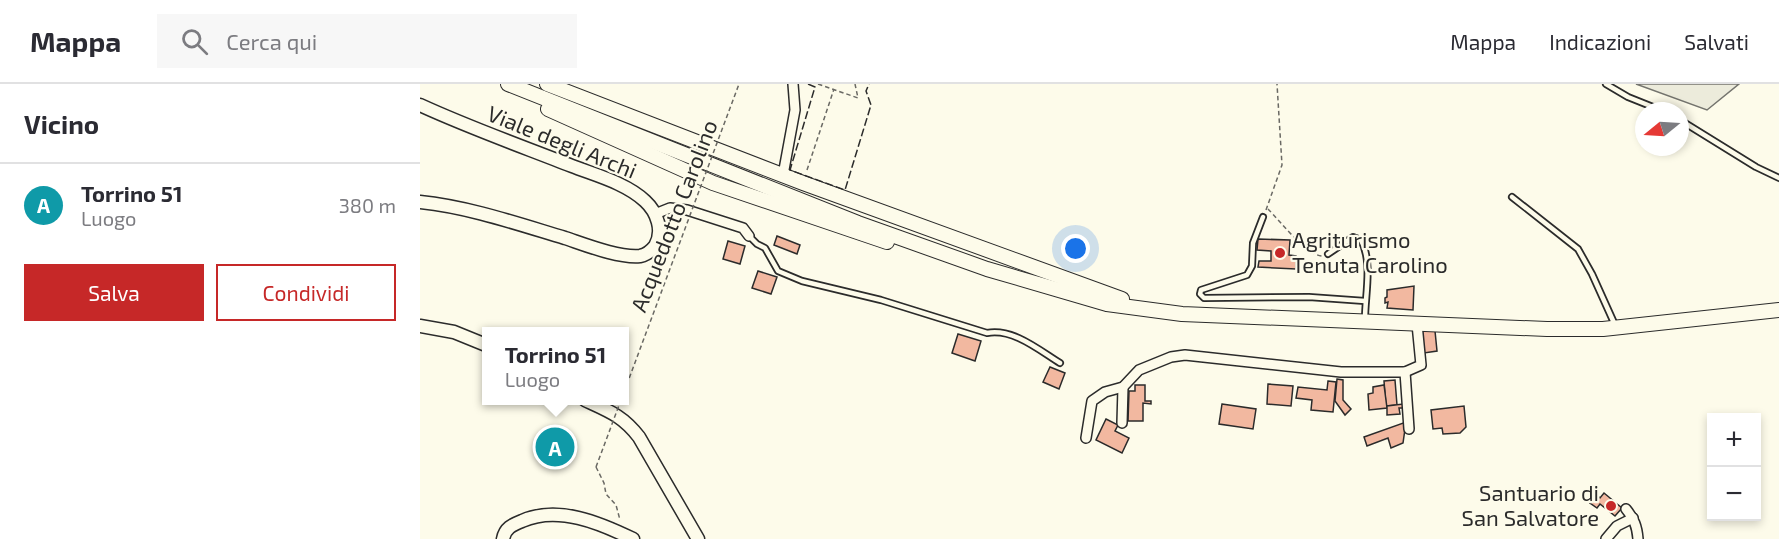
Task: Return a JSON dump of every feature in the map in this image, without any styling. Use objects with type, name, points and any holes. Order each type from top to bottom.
[{"type":"main road","points":[[494,84],[713,183],[866,236],[1107,304],[1182,314],[1547,329],[1616,328],[1779,310]]},
{"type":"main road","points":[[508,84],[858,223],[987,269]]},
{"type":"main road","points":[[547,84],[803,183],[1150,309]]},
{"type":"main road","name":"Viale degli Archi","points":[[420,105],[461,124],[620,185],[645,200],[655,214]]},
{"type":"main road","points":[[420,202],[496,217],[589,245],[638,256],[647,254],[657,241],[659,225],[655,214]]},
{"type":"main road","points":[[420,326],[454,332],[482,343]]},
{"type":"main road","points":[[596,405],[620,416],[630,425],[698,539]]},
{"type":"main road","points":[[503,539],[506,531],[512,525],[529,518],[550,515],[575,517],[629,537]]},
{"type":"street","points":[[783,175],[795,110],[793,84]]},
{"type":"street","points":[[655,214],[670,208],[687,210],[743,228],[749,236]]},
{"type":"street","points":[[1086,438],[1092,401],[1105,392],[1124,387],[1139,370],[1171,357],[1185,355],[1341,372],[1405,372],[1422,365],[1418,324]]},
{"type":"street","points":[[1405,372],[1409,429]]},
{"type":"street","points":[[1122,423],[1124,387]]},
{"type":"street","points":[[1626,509],[1637,527],[1638,539]]},
{"type":"street","points":[[1606,539],[1617,526],[1633,518]]},
{"type":"lane","points":[[1606,84],[1640,102]]},
{"type":"lane","points":[[1689,126],[1755,167],[1779,178]]},
{"type":"lane","points":[[1512,197],[1578,249],[1616,328]]},
{"type":"lane","points":[[1263,217],[1254,243],[1250,271],[1247,275],[1202,290],[1200,294],[1204,298],[1309,297],[1365,301]]},
{"type":"lane","points":[[749,236],[765,249],[778,271],[802,281],[881,300],[987,333],[998,331],[1028,342],[1060,363]]},
{"type":"lane","points":[[1328,254],[1353,237],[1361,240],[1366,262],[1365,322]]},
{"type":"path","name":"Acquedotto Carolino","points":[[629,379],[739,84]]},
{"type":"path","points":[[818,84],[858,98],[855,84]]},
{"type":"path","points":[[1263,217],[1282,165],[1277,84]]},
{"type":"path","points":[[803,183],[834,89]]},
{"type":"path","points":[[1267,208],[1311,254],[1319,256],[1328,254]]},
{"type":"path","points":[[619,405],[596,468],[604,483],[606,494],[616,505],[629,537]]},
{"type":"shaded area","points":[[1636,84],[1739,84],[1707,110]]},
{"type":"building","points":[[777,236],[800,245],[797,254],[774,245]]},
{"type":"building","name":"Agriturismo Tenuta Carolino","points":[[1258,239],[1290,240],[1289,255],[1296,256],[1296,269],[1258,267],[1259,261],[1271,261],[1271,251],[1257,250]]},
{"type":"building","points":[[728,241],[745,246],[740,264],[723,259]]},
{"type":"building","points":[[758,271],[777,277],[771,294],[752,288]]},
{"type":"building","points":[[1414,286],[1413,310],[1387,308],[1388,302],[1385,303],[1385,298],[1387,290]]},
{"type":"building","points":[[1422,331],[1435,331],[1437,351],[1424,353]]},
{"type":"building","points":[[958,334],[981,341],[975,361],[952,353]]},
{"type":"building","points":[[1050,367],[1065,373],[1059,389],[1043,382]]},
{"type":"building","points":[[1337,379],[1343,380],[1343,400],[1351,409],[1345,415],[1335,401]]},
{"type":"building","points":[[1395,380],[1397,405],[1386,406],[1384,381]]},
{"type":"building","points":[[1328,381],[1336,382],[1333,412],[1311,410],[1312,400],[1296,398],[1298,387],[1327,390]]},
{"type":"building","points":[[1268,384],[1293,386],[1291,406],[1267,404]]},
{"type":"building","points":[[1135,385],[1145,385],[1145,401],[1151,401],[1151,404],[1143,403],[1143,421],[1128,421],[1129,391],[1135,391]]},
{"type":"building","points":[[1384,385],[1387,408],[1369,410],[1368,394],[1373,393],[1373,387]]},
{"type":"building","points":[[1222,404],[1256,409],[1253,429],[1219,424]]},
{"type":"building","points":[[1403,404],[1403,408],[1399,408],[1400,414],[1387,415],[1387,406]]},
{"type":"building","points":[[1464,406],[1466,427],[1460,433],[1443,434],[1442,428],[1433,429],[1431,410]]},
{"type":"building","points":[[1106,419],[1118,425],[1115,431],[1129,438],[1122,453],[1096,440]]},
{"type":"building","points":[[1406,422],[1403,443],[1391,448],[1388,438],[1367,446],[1364,437]]},
{"type":"building","name":"Santuario di San Salvatore","points":[[1604,493],[1622,508],[1615,516],[1600,504],[1597,508],[1590,503],[1597,495],[1600,498]]},
{"type":"fence","points":[[808,84],[815,87],[790,170],[845,190],[871,105],[866,91],[869,84]]},
{"type":"place","name":"Agriturismo Tenuta Carolino","points":[[1280,253]]},
{"type":"place","name":"Torrino 51","points":[[555,447]]},
{"type":"place","name":"Santuario di San Salvatore","points":[[1611,506]]}]
